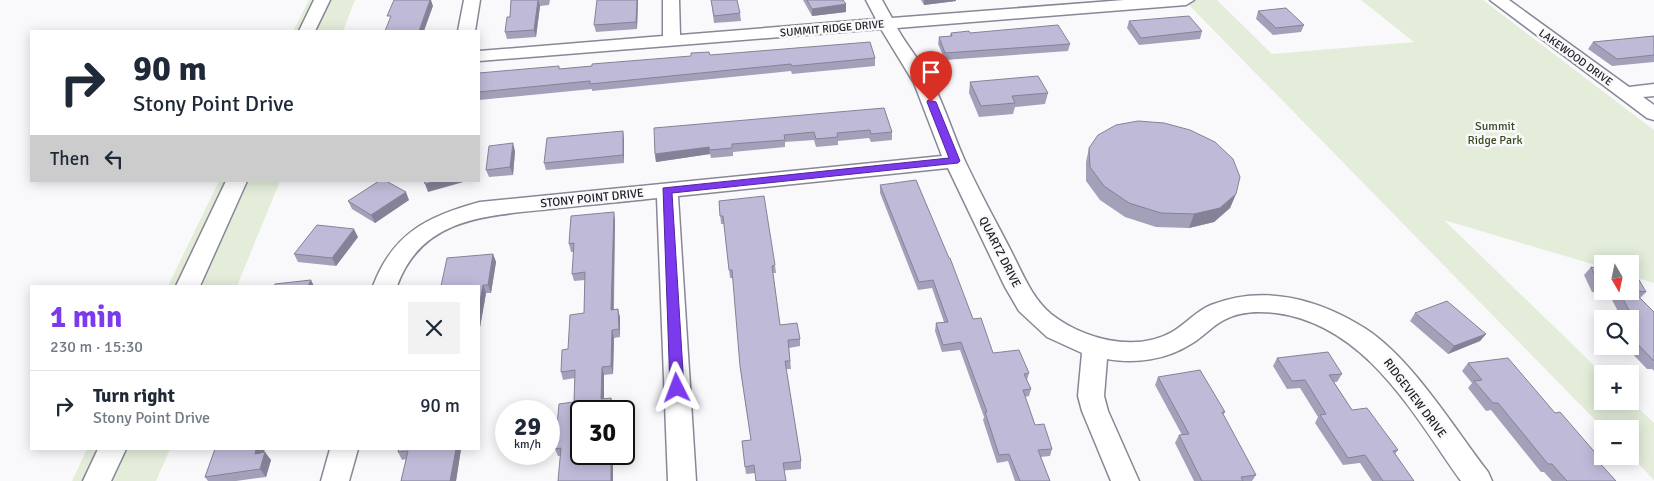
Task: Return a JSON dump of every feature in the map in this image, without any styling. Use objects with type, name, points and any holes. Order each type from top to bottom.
[{"type":"street","points":[[307,30],[322,0]]},
{"type":"street","points":[[467,30],[472,0]]},
{"type":"street","points":[[671,0],[672,40]]},
{"type":"street","name":"QUARTZ DRIVE","points":[[874,0],[899,48],[925,86],[955,161],[1017,287],[1040,319],[1058,332],[1095,346],[1124,352],[1164,347],[1180,340],[1219,311],[1254,304],[1296,308],[1342,326]]},
{"type":"street","name":"SUMMIT RIDGE DRIVE","points":[[480,56],[887,24],[1079,4],[1186,0]]},
{"type":"street","name":"LAKEWOOD DRIVE","points":[[1498,0],[1654,114]]},
{"type":"street","points":[[1625,93],[1654,90]]},
{"type":"street","name":"STONY POINT DRIVE","points":[[385,285],[390,271],[406,247],[441,222],[480,209],[955,161]]},
{"type":"street","points":[[188,285],[237,182]]},
{"type":"street","points":[[667,190],[682,481]]},
{"type":"street","name":"RIDGEVIEW DRIVE","points":[[1342,326],[1378,350],[1393,367],[1478,481]]},
{"type":"street","points":[[1095,346],[1091,396],[1125,481]]},
{"type":"street","points":[[97,481],[112,450]]},
{"type":"street","points":[[335,481],[344,450]]},
{"type":"green space","points":[[309,0],[355,0],[343,30],[294,30]]},
{"type":"green space","name":"Summit Ridge Park","points":[[1184,0],[1217,0],[1272,54],[1414,42],[1361,0],[1483,0],[1654,130],[1654,283],[1639,279],[1639,255],[1594,255],[1594,265],[1444,220],[1594,365],[1594,410],[1639,409],[1654,423],[1654,480],[1639,464],[1639,420],[1595,420]]},
{"type":"green space","points":[[219,182],[280,182],[237,285],[168,285]]},
{"type":"green space","points":[[87,450],[170,450],[156,481],[72,481]]},
{"type":"building","points":[[394,0],[430,0],[419,30],[385,30],[391,16],[387,16]]},
{"type":"building","points":[[511,0],[538,0],[534,30],[505,32],[507,17],[510,17]]},
{"type":"building","points":[[597,0],[637,0],[636,22],[594,25]]},
{"type":"building","points":[[711,0],[737,0],[740,13],[714,16]]},
{"type":"building","points":[[807,0],[843,0],[846,4],[812,9]]},
{"type":"building","points":[[1286,8],[1304,25],[1276,28],[1258,11]]},
{"type":"building","points":[[1189,16],[1202,31],[1141,38],[1129,21]]},
{"type":"building","points":[[1058,25],[1070,44],[945,53],[939,37],[952,36],[951,33],[969,31],[970,33]]},
{"type":"building","points":[[1654,36],[1654,55],[1617,59],[1593,42]]},
{"type":"building","points":[[870,42],[875,58],[792,66],[791,64],[590,84],[590,81],[480,92],[480,73],[559,66],[559,69],[592,66],[592,64],[691,56],[691,53],[709,52],[710,55]]},
{"type":"building","points":[[1038,76],[1048,93],[1012,96],[1015,103],[981,106],[970,82]]},
{"type":"building","points":[[884,108],[892,132],[871,134],[870,130],[837,133],[838,137],[816,139],[814,132],[784,135],[785,140],[732,144],[732,148],[710,150],[709,147],[655,154],[654,128]]},
{"type":"building","points":[[1138,121],[1164,123],[1190,130],[1215,142],[1233,159],[1240,177],[1236,194],[1220,208],[1194,214],[1161,213],[1129,203],[1104,186],[1090,167],[1089,148],[1098,135],[1116,125]]},
{"type":"building","points":[[623,131],[623,155],[544,163],[547,138]]},
{"type":"building","points":[[513,143],[510,167],[486,170],[489,146]]},
{"type":"building","points":[[916,180],[950,258],[973,319],[981,318],[993,353],[1019,350],[1029,373],[1024,374],[1031,389],[1023,390],[1035,425],[1044,424],[1052,449],[1038,450],[1050,481],[1020,481],[1009,454],[999,455],[985,412],[987,412],[961,342],[943,345],[936,323],[948,322],[933,280],[919,282],[880,185]]},
{"type":"building","points":[[377,182],[388,182],[406,192],[371,215],[348,201]]},
{"type":"building","points":[[764,196],[775,265],[772,266],[780,325],[797,323],[800,339],[788,340],[790,361],[785,361],[801,461],[783,463],[786,481],[756,481],[754,465],[745,467],[742,441],[751,440],[740,366],[732,270],[729,270],[723,216],[720,216],[719,201]]},
{"type":"building","points":[[614,212],[611,310],[618,309],[619,329],[612,330],[611,366],[602,367],[601,399],[611,398],[611,400],[574,400],[575,370],[561,372],[562,350],[568,349],[570,315],[584,313],[585,272],[572,274],[574,243],[569,244],[571,216]]},
{"type":"building","points":[[317,225],[354,229],[332,258],[294,254]]},
{"type":"building","points":[[493,254],[488,285],[483,285],[480,302],[480,285],[441,285],[447,258]]},
{"type":"building","points":[[311,280],[308,285],[275,284]]},
{"type":"building","points":[[1639,280],[1646,292],[1639,291]]},
{"type":"building","points":[[1639,297],[1654,312],[1654,361],[1639,345],[1639,310],[1629,310],[1624,300],[1639,300]]},
{"type":"building","points":[[1447,301],[1486,334],[1454,346],[1415,313]]},
{"type":"building","points":[[1328,352],[1342,374],[1329,375],[1352,410],[1367,408],[1398,450],[1393,451],[1414,481],[1383,481],[1365,455],[1348,458],[1320,415],[1326,414],[1305,380],[1292,381],[1277,358]]},
{"type":"building","points":[[1508,358],[1555,413],[1560,412],[1594,451],[1594,465],[1601,465],[1616,481],[1567,481],[1552,464],[1548,464],[1498,403],[1493,403],[1474,381],[1482,380],[1468,363]]},
{"type":"building","points":[[1200,370],[1225,412],[1222,412],[1256,475],[1241,477],[1243,481],[1202,481],[1179,435],[1189,434],[1158,377]]},
{"type":"building","points":[[570,403],[570,465],[611,465],[611,481],[558,481],[561,448],[560,404]]},
{"type":"building","points":[[215,450],[256,450],[255,454],[265,452],[260,469],[205,477]]},
{"type":"building","points":[[399,450],[456,450],[450,481],[401,481],[408,451],[398,452]]},
{"type":"route","points":[[677,388],[667,190],[955,161],[931,102]]}]
